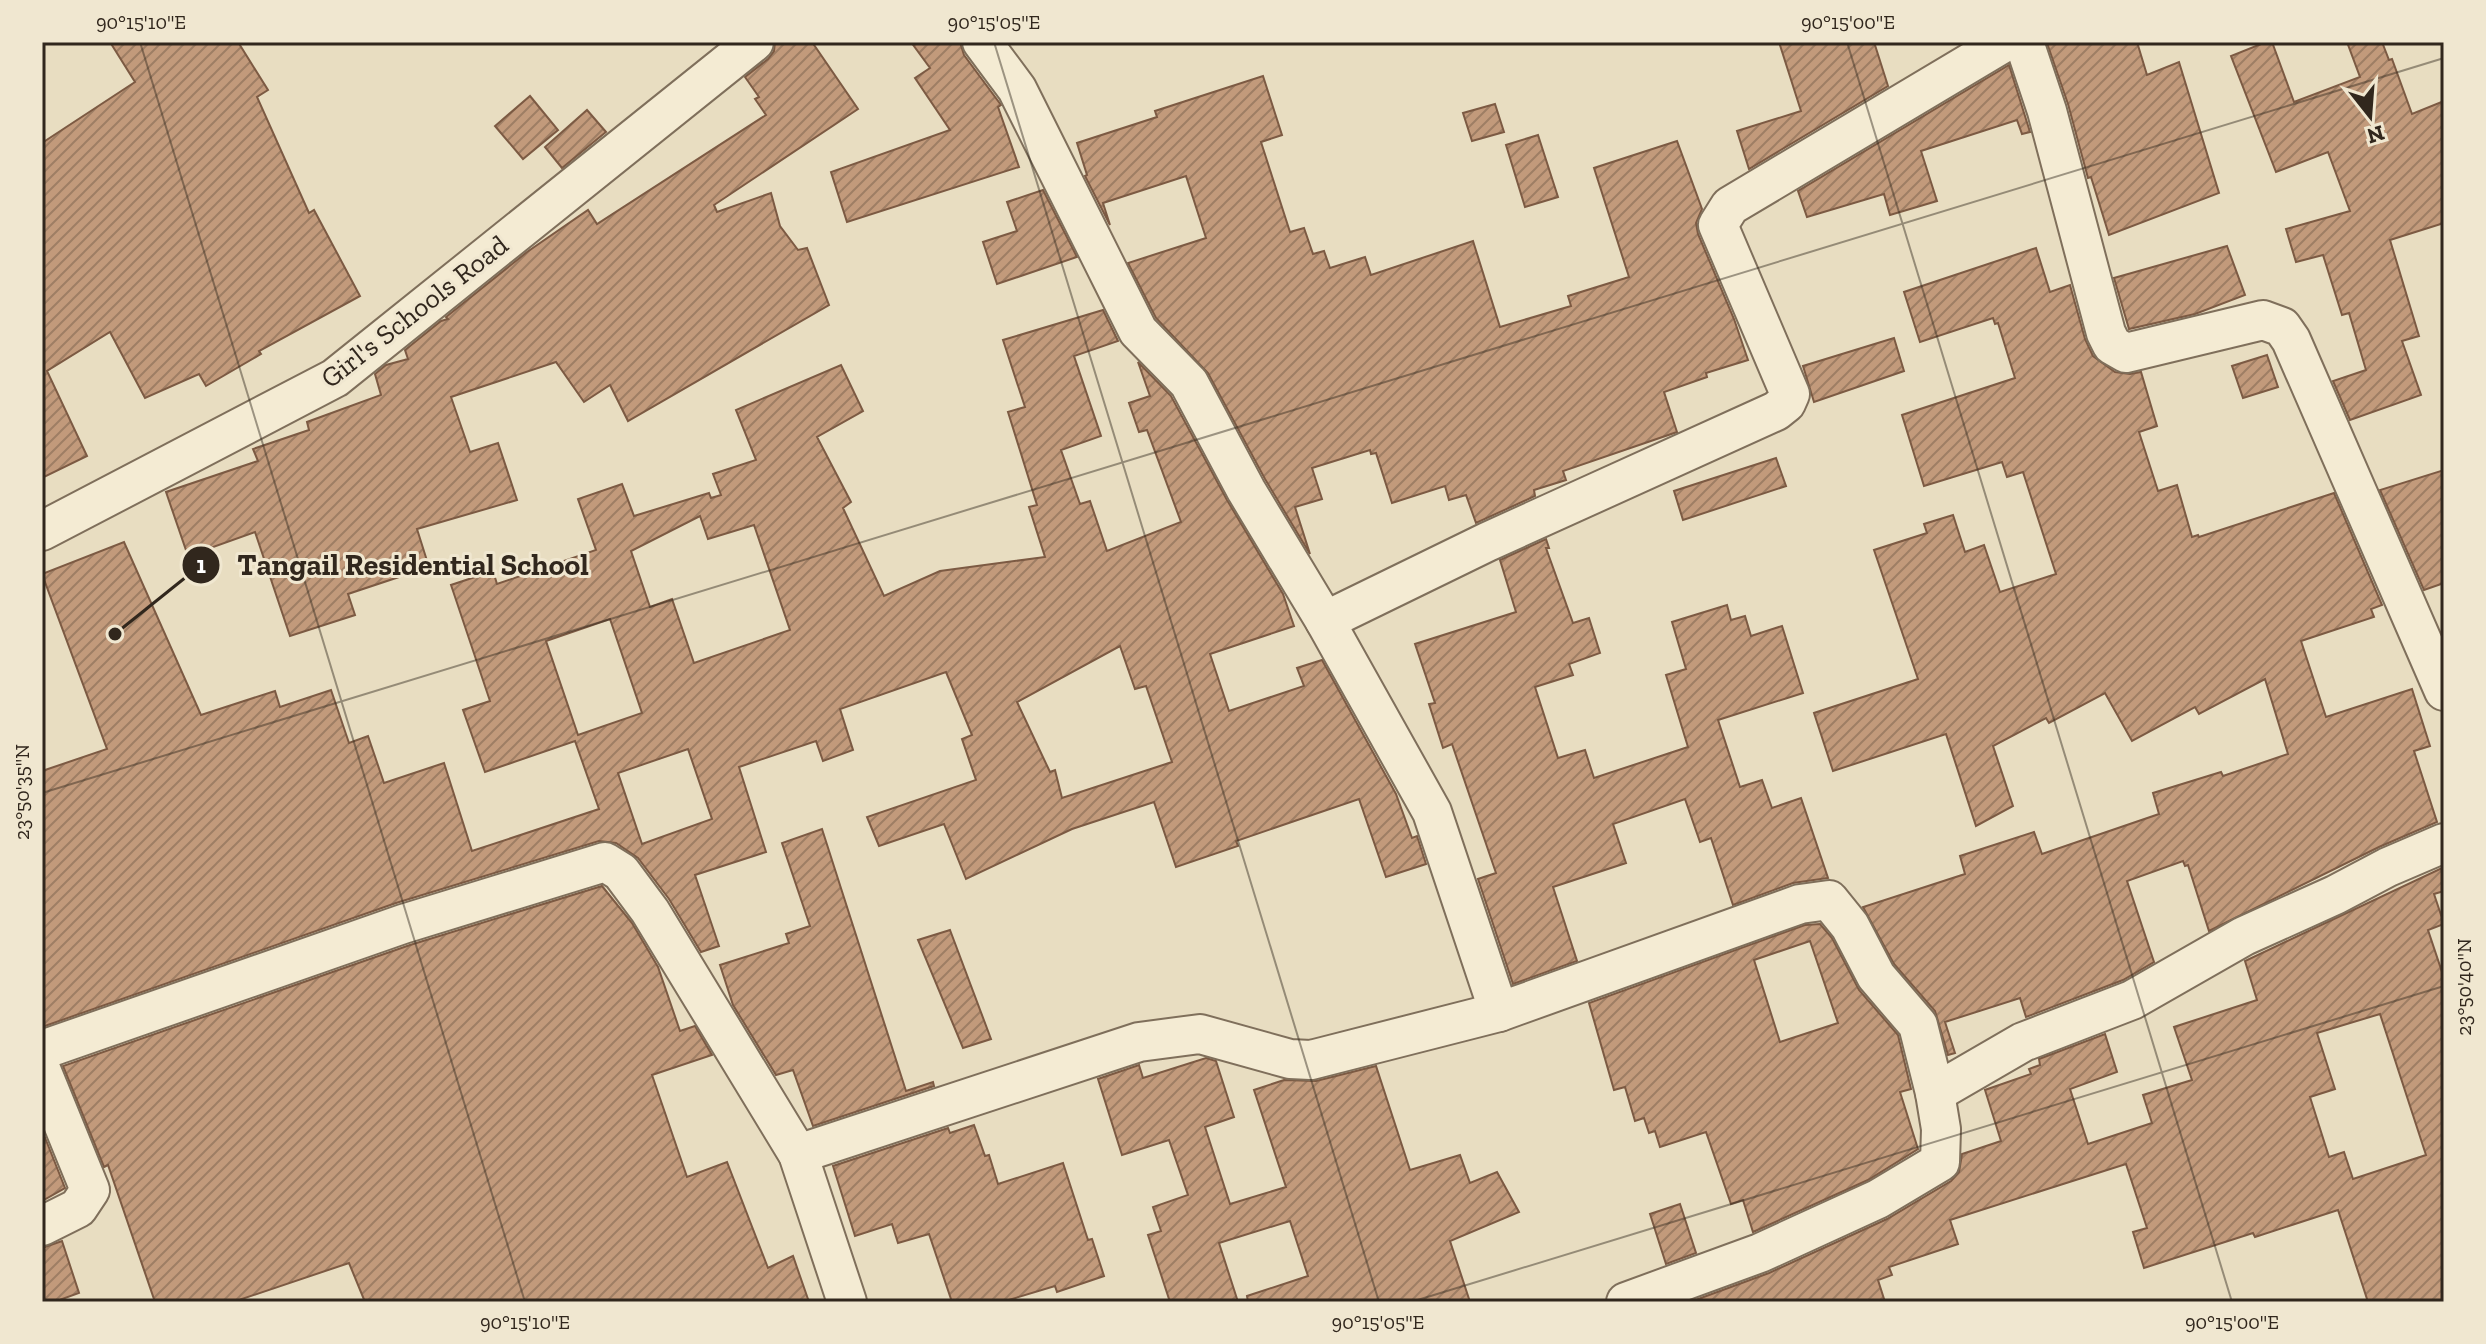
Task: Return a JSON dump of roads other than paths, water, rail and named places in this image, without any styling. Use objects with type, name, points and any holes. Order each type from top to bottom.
[{"type":"street","name":"Girl's Schools Road","points":[[42,531],[335,378],[754,42]]},
{"type":"street","points":[[982,42],[1017,89],[1138,331],[1189,383],[1246,490],[1325,621],[1432,812],[1499,1012]]},
{"type":"street","points":[[1325,621],[1487,542],[1776,411],[1786,403],[1790,394],[1718,225],[1722,216],[1730,206],[2005,42]]},
{"type":"street","points":[[2024,42],[2047,111],[2106,333],[2112,345],[2126,353],[2263,320],[2282,327],[2291,340],[2444,691]]},
{"type":"street","points":[[1935,1093],[2023,1042],[2132,1000],[2244,936],[2444,843]]},
{"type":"street","points":[[42,1050],[403,924],[605,862],[621,872],[650,911],[798,1154],[847,1302]]},
{"type":"street","points":[[798,1154],[1139,1042],[1200,1034],[1290,1059],[1311,1060],[1499,1012],[1800,904],[1829,900],[1850,926],[1876,976],[1918,1025],[1941,1129],[1940,1162],[1878,1199],[1760,1253],[1626,1302]]},
{"type":"street","points":[[42,1072],[90,1190],[78,1208],[42,1226]]},
{"type":"place","name":"Tangail Residential School","points":[[115,634]]}]
